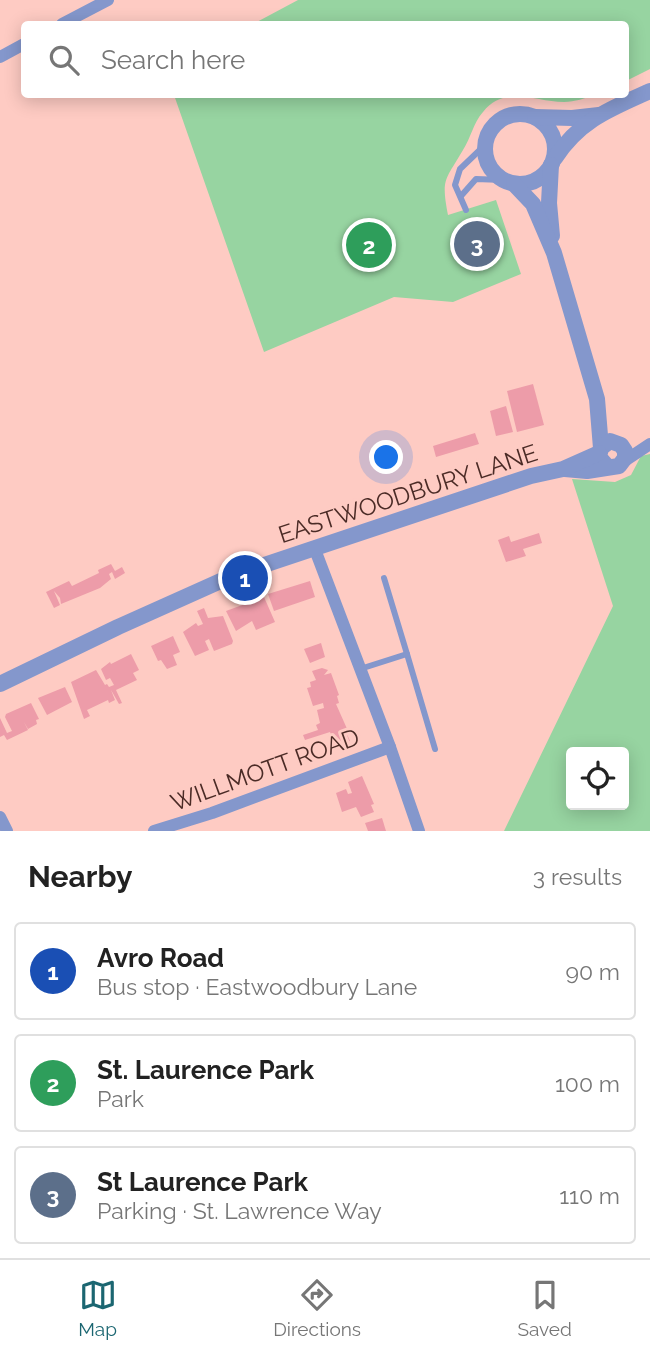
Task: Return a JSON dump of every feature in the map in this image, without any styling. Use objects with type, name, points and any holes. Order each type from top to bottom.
[{"type":"street","points":[[68,21],[108,0]]},
{"type":"street","points":[[0,57],[21,46]]},
{"type":"street","points":[[509,182],[533,182],[545,174],[568,138],[599,115],[650,91]]},
{"type":"street","points":[[599,115],[572,118],[535,117],[518,113],[503,117],[486,136],[486,162],[493,172],[509,182],[533,204],[554,253],[597,399],[621,450]]},
{"type":"street","points":[[535,117],[549,128],[555,143],[549,203],[554,253]]},
{"type":"street","points":[[597,399],[602,456],[613,467],[621,450],[650,442]]},
{"type":"street","points":[[602,456],[610,441],[621,450]]},
{"type":"street","name":"EASTWOODBURY LANE","points":[[0,684],[234,575],[531,476],[563,469],[587,471],[602,456]]},
{"type":"street","points":[[314,547],[419,831]]},
{"type":"street","name":"WILLMOTT ROAD","points":[[154,831],[212,813],[390,747]]},
{"type":"street","points":[[0,817],[7,831]]},
{"type":"lane","points":[[466,210],[455,185],[460,169],[485,145]]},
{"type":"lane","points":[[461,196],[476,179],[509,182]]},
{"type":"lane","points":[[384,578],[435,749]]},
{"type":"lane","points":[[360,669],[407,654]]},
{"type":"green space","points":[[298,0],[650,0],[650,69],[629,80],[629,21],[259,21]]},
{"type":"green space","points":[[175,98],[506,98],[492,104],[477,121],[448,174],[445,194],[448,215],[496,200],[521,274],[453,302],[394,297],[264,352]]},
{"type":"green space","points":[[534,98],[586,98],[576,101]]},
{"type":"green space","points":[[650,454],[650,831],[504,831],[613,606],[572,479],[615,482],[631,475],[641,456]]},
{"type":"building","points":[[533,384],[544,425],[517,432],[507,391]]},
{"type":"building","points":[[506,406],[513,432],[496,436],[490,411]]},
{"type":"building","points":[[475,433],[479,444],[436,457],[433,446]]},
{"type":"building","points":[[539,533],[542,543],[523,549],[526,556],[506,562],[498,540],[509,536],[511,542]]},
{"type":"building","points":[[111,564],[115,571],[122,567],[125,573],[115,579],[112,572],[109,574],[111,579],[100,588],[61,604],[54,591],[60,605],[54,608],[46,592],[69,581],[72,586]]},
{"type":"building","points":[[310,581],[315,597],[274,611],[268,594]]},
{"type":"building","points":[[264,597],[275,622],[256,630],[252,621],[236,631],[226,611]]},
{"type":"building","points":[[204,608],[208,618],[223,616],[233,641],[232,644],[214,651],[209,639],[205,641],[209,650],[195,656],[183,632],[196,623],[198,626],[203,624],[197,611]]},
{"type":"building","points":[[173,636],[180,652],[173,655],[177,665],[167,669],[161,660],[158,661],[151,646]]},
{"type":"building","points":[[321,643],[325,657],[310,663],[304,649]]},
{"type":"building","points":[[131,654],[139,670],[133,673],[137,680],[116,690],[122,703],[119,704],[111,690],[115,700],[109,703],[108,700],[87,710],[90,716],[84,719],[71,682],[96,670],[105,685],[114,685],[110,678],[106,680],[101,669],[110,662],[111,664]]},
{"type":"building","points":[[322,668],[328,670],[324,675],[331,673],[339,695],[339,703],[336,704],[350,741],[335,746],[330,732],[305,740],[303,735],[318,730],[316,725],[320,723],[317,710],[324,708],[323,703],[313,706],[307,688],[311,687],[310,682],[316,680],[312,671]]},
{"type":"building","points":[[65,687],[72,702],[47,715],[38,698]]},
{"type":"building","points":[[31,703],[39,719],[36,720],[37,724],[28,729],[24,722],[28,730],[7,740],[4,735],[0,737],[0,718],[7,733],[12,731],[6,714]]},
{"type":"building","points":[[362,776],[374,804],[371,805],[374,812],[361,817],[356,807],[342,812],[336,793],[346,789],[348,794],[352,793],[348,782]]},
{"type":"building","points":[[382,818],[386,831],[368,831],[365,823]]},
{"type":"place","name":"St Laurence Park","points":[[477,244]]},
{"type":"place","name":"St. Laurence Park","points":[[369,245]]},
{"type":"place","name":"Avro Road","points":[[245,578]]}]
